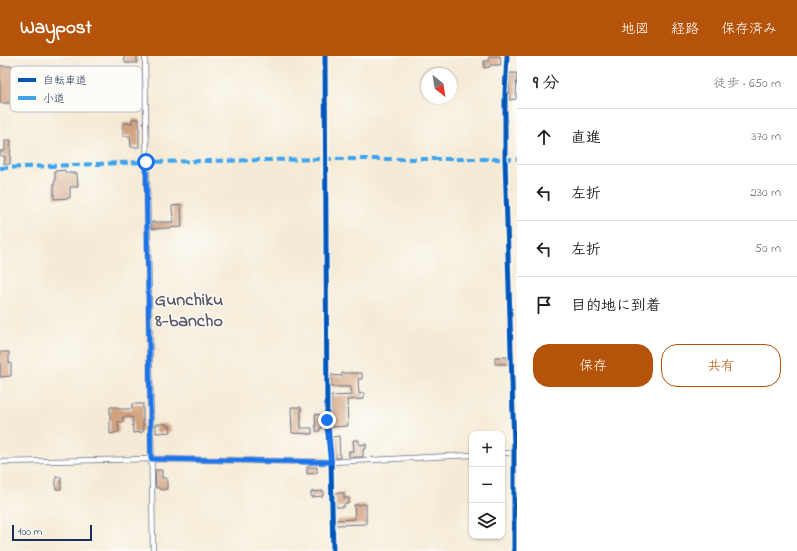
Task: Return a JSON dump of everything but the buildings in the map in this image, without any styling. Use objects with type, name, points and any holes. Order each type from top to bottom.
[{"type":"street","points":[[144,56],[153,551]]},
{"type":"street","points":[[325,56],[327,420],[331,462],[333,551]]},
{"type":"street","points":[[507,56],[505,92],[505,159],[515,453],[514,551]]},
{"type":"street","points":[[0,462],[151,459],[331,462],[469,455]]},
{"type":"marked path","points":[[0,168],[146,162],[326,159],[517,159]]},
{"type":"cycle path","points":[[325,56],[327,420],[331,462],[333,551]]},
{"type":"cycle path","points":[[507,56],[505,92],[505,159],[514,447],[514,551]]},
{"type":"district","name":"Gunchiku 8-bancho","points":[[189,309]]},
{"type":"route","points":[[146,162],[151,459],[331,462],[327,420]]}]
